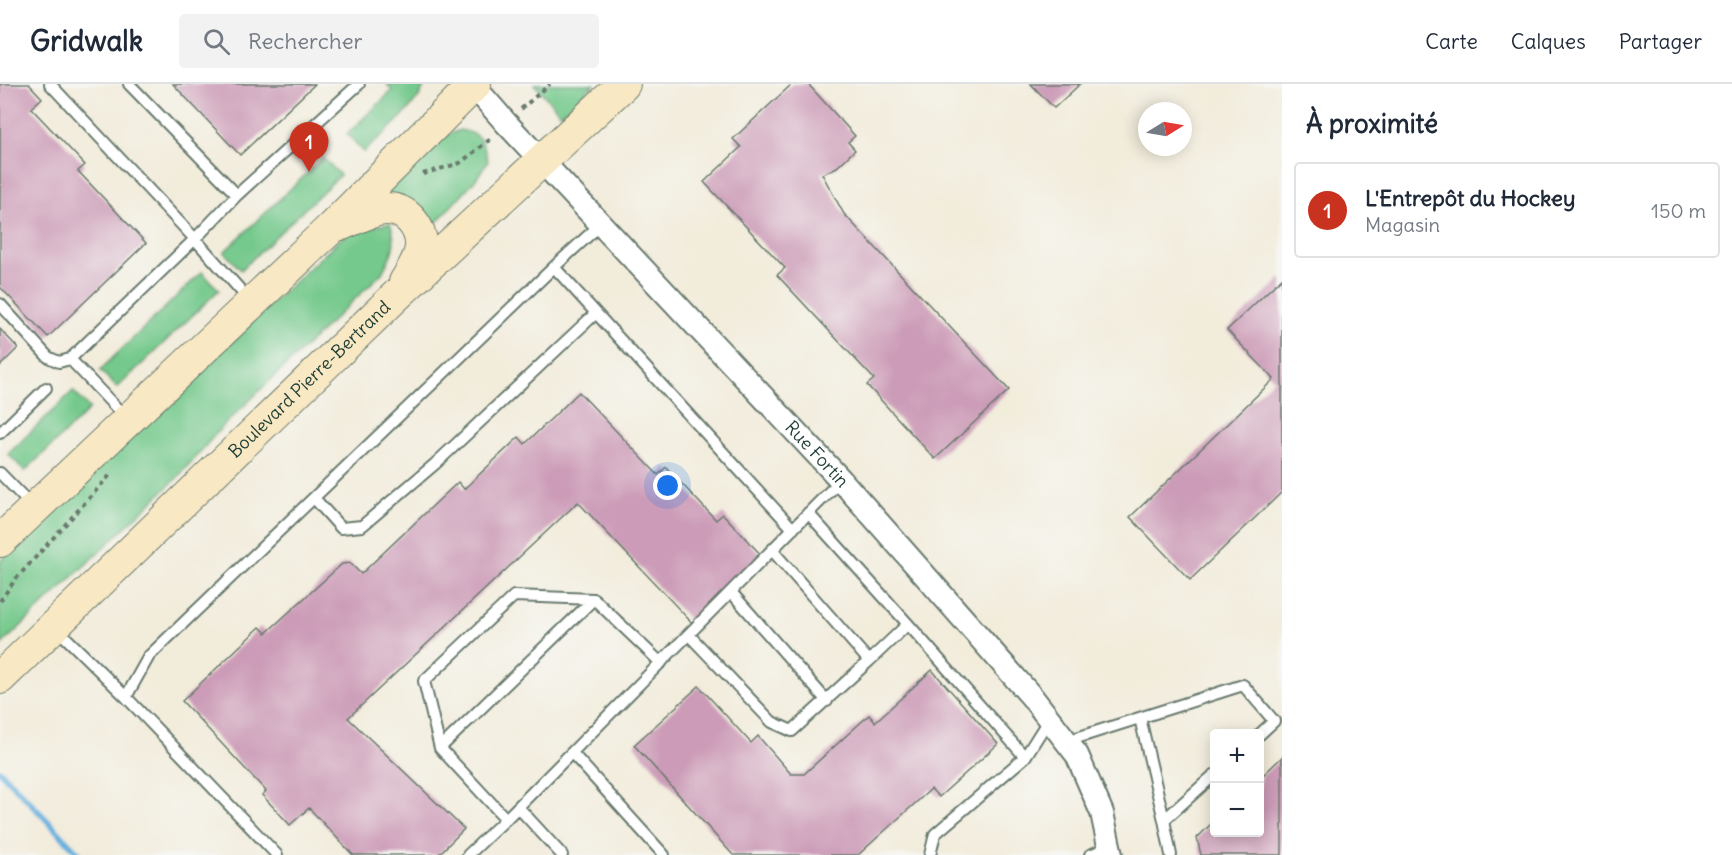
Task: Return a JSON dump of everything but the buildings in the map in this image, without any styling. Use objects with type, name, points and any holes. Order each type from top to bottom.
[{"type":"main road","name":"Boulevard Pierre-Bertrand","points":[[0,678],[397,296],[624,84]]},
{"type":"main road","points":[[0,541],[330,229],[474,85]]},
{"type":"main road","points":[[330,229],[370,212],[386,209],[399,212],[412,220],[418,232],[421,248],[397,296]]},
{"type":"street","name":"Rue Fortin","points":[[474,85],[542,161],[841,480],[1032,697],[1077,755],[1102,813],[1103,852]]},
{"type":"lane","points":[[50,84],[195,238],[252,303]]},
{"type":"lane","points":[[0,304],[48,357],[59,362],[70,359],[237,195],[359,84]]},
{"type":"lane","points":[[136,86],[237,195]]},
{"type":"lane","points":[[126,697],[149,656],[601,224]]},
{"type":"lane","points":[[554,267],[793,529]]},
{"type":"lane","points":[[314,498],[341,528],[362,526],[435,464],[596,313]]},
{"type":"lane","points":[[70,359],[128,420]]},
{"type":"lane","points":[[0,433],[46,388]]},
{"type":"lane","points":[[0,473],[34,509]]},
{"type":"lane","points":[[468,855],[572,753],[841,480]]},
{"type":"lane","points":[[808,513],[1025,757]]},
{"type":"lane","points":[[772,550],[869,661]]},
{"type":"lane","points":[[731,592],[827,701]]},
{"type":"lane","points":[[506,819],[440,748],[424,681],[514,596],[594,599],[661,663]]},
{"type":"lane","points":[[440,748],[594,599]]},
{"type":"lane","points":[[688,634],[772,722],[792,731],[908,624]]},
{"type":"lane","points":[[54,626],[126,697],[277,855]]},
{"type":"lane","points":[[1067,741],[1243,685],[1274,721],[1264,730]]},
{"type":"lane","points":[[1140,718],[1171,855]]},
{"type":"lane","points":[[930,855],[935,834],[1025,757],[1050,719]]},
{"type":"lane","points":[[572,753],[664,855]]},
{"type":"lane","points":[[1164,820],[1210,779]]},
{"type":"lane","points":[[518,807],[562,855]]},
{"type":"path","points":[[526,103],[550,84]]},
{"type":"path","points":[[415,182],[423,174],[460,163],[491,138]]},
{"type":"green space","points":[[387,84],[425,84],[408,111],[364,152],[347,134],[392,91]]},
{"type":"green space","points":[[534,84],[594,84],[561,114]]},
{"type":"green space","points":[[460,130],[473,133],[480,139],[488,161],[476,179],[420,240],[384,193],[443,136]]},
{"type":"green space","points":[[323,158],[340,175],[241,270],[224,252]]},
{"type":"green space","points":[[390,223],[394,243],[382,273],[222,427],[177,478],[0,646],[0,562],[14,542],[348,232]]},
{"type":"green space","points":[[202,272],[219,290],[117,388],[100,370]]},
{"type":"green space","points":[[73,391],[90,409],[25,471],[8,454]]},
{"type":"waterway","points":[[0,771],[80,855]]},
{"type":"place","name":"L'Entrepôt du Hockey","points":[[309,172]]}]
